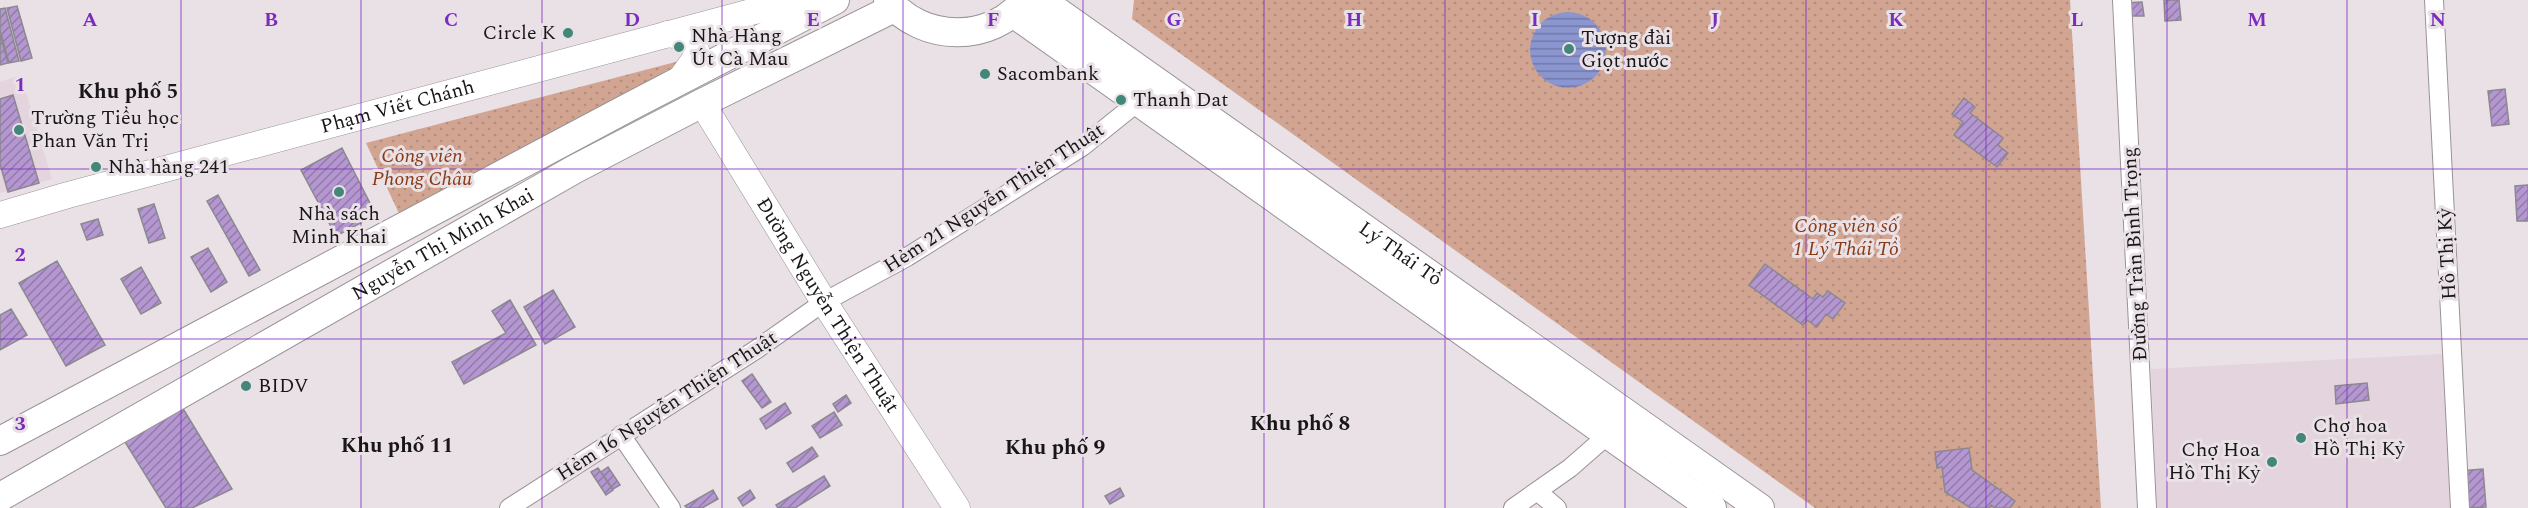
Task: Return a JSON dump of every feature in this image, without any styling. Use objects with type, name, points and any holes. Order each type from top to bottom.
[{"type":"main road","name":"Nguyễn Thị Minh Khai","points":[[0,441],[835,0]]},
{"type":"main road","name":"Lý Thái Tổ","points":[[1041,0],[1145,91],[1712,508]]},
{"type":"main road","name":"Nguyễn Thị Minh Khai","points":[[0,497],[575,169],[891,4]]},
{"type":"main road","points":[[891,4],[909,20],[926,28],[962,33],[980,30],[1019,6]]},
{"type":"main road","name":"Lý Thái Tổ","points":[[1019,6],[1760,508]]},
{"type":"street","name":"Phạm Viết Chánh","points":[[0,215],[796,0]]},
{"type":"street","name":"Đường Trần Bình Trọng","points":[[2122,0],[2147,508]]},
{"type":"street","name":"Hồ Thị Kỷ","points":[[2434,0],[2460,508]]},
{"type":"street","points":[[667,34],[686,37],[695,45],[697,56],[680,80]]},
{"type":"street","name":"Hẻm 21 Nguyễn Thiện Thuật","points":[[824,302],[908,256],[1082,147],[1145,91]]},
{"type":"street","name":"Đường Nguyễn Thiện Thuật","points":[[702,103],[824,302],[957,508]]},
{"type":"street","name":"Hẻm 16 Nguyễn Thiện Thuật","points":[[509,508],[757,349],[824,302]]},
{"type":"street","points":[[1513,508],[1570,468],[1610,433]]},
{"type":"street","points":[[621,435],[671,508]]},
{"type":"street","points":[[1537,490],[1557,508]]},
{"type":"shaded area","name":"Trường Tiểu học Phan Văn Trị","points":[[21,75],[52,179],[0,193],[0,82]]},
{"type":"shaded area","name":"Chợ hoa Hồ Thị Kỷ","points":[[2443,354],[2451,508],[2157,508],[2151,369]]},
{"type":"green space","name":"Công viên số 1 Lý Thái Tổ","points":[[1134,0],[2070,0],[2101,508],[1815,508],[1132,19]]},
{"type":"green space","name":"Công viên Phong Châu","points":[[687,59],[403,222],[366,143]]},
{"type":"water","points":[[1561,12],[1575,12],[1589,18],[1600,29],[1606,43],[1603,65],[1595,77],[1575,88],[1561,88],[1547,82],[1536,71],[1530,57],[1530,43],[1536,29],[1547,18]]},
{"type":"building","points":[[2164,0],[2179,0],[2181,20],[2165,21]]},
{"type":"building","points":[[2142,2],[2144,16],[2126,16],[2125,3]]},
{"type":"building","points":[[17,6],[32,58],[21,61],[7,8]]},
{"type":"building","points":[[5,8],[19,61],[9,63],[0,30],[0,9]]},
{"type":"building","points":[[0,34],[8,63],[0,65]]},
{"type":"building","points":[[2505,89],[2509,124],[2492,126],[2488,91]]},
{"type":"building","points":[[13,95],[39,183],[8,192],[0,164],[0,99]]},
{"type":"building","points":[[1964,98],[1975,107],[1970,113],[2003,138],[1998,145],[2008,153],[1997,167],[1954,135],[1963,122],[1952,114]]},
{"type":"building","name":"Nhà sách Minh Khai","points":[[342,148],[376,215],[336,236],[301,170]]},
{"type":"building","points":[[2528,185],[2528,221],[2517,221],[2515,186]]},
{"type":"building","points":[[218,195],[260,270],[249,276],[207,201]]},
{"type":"building","points":[[154,204],[165,238],[149,243],[138,209]]},
{"type":"building","points":[[98,219],[103,235],[87,240],[81,224]]},
{"type":"building","points":[[208,248],[227,282],[211,292],[191,257]]},
{"type":"building","points":[[57,261],[105,345],[66,366],[19,283]]},
{"type":"building","points":[[1765,264],[1813,299],[1817,293],[1823,297],[1828,291],[1845,303],[1833,319],[1826,314],[1817,327],[1807,320],[1803,325],[1749,285]]},
{"type":"building","points":[[141,267],[161,303],[141,314],[121,279]]},
{"type":"building","points":[[553,290],[575,327],[545,344],[524,307]]},
{"type":"building","points":[[510,300],[536,345],[464,384],[452,362],[506,333],[492,311]]},
{"type":"building","points":[[11,309],[27,335],[0,350],[0,315]]},
{"type":"building","points":[[752,374],[771,402],[762,408],[742,381]]},
{"type":"building","points":[[2367,383],[2369,400],[2336,404],[2335,386]]},
{"type":"building","points":[[846,395],[851,403],[838,412],[833,404]]},
{"type":"building","points":[[785,403],[791,413],[766,429],[760,419]]},
{"type":"building","points":[[182,407],[232,489],[192,508],[166,508],[122,437]]},
{"type":"building","points":[[834,412],[842,425],[820,438],[812,426]]},
{"type":"building","points":[[812,447],[818,456],[793,472],[787,463]]},
{"type":"building","points":[[1969,448],[1972,470],[2015,501],[2010,508],[1995,508],[1991,505],[1989,508],[1971,508],[1945,492],[1942,467],[1937,468],[1935,452]]},
{"type":"building","points":[[608,467],[620,485],[613,489],[601,472]]},
{"type":"building","points":[[598,468],[613,490],[606,495],[591,472]]},
{"type":"building","points":[[2483,469],[2486,507],[2469,508],[2459,471]]},
{"type":"building","points":[[824,476],[830,486],[795,508],[778,508],[776,505]]},
{"type":"building","points":[[1120,488],[1124,496],[1110,504],[1105,496]]},
{"type":"building","points":[[713,490],[718,499],[702,508],[685,506]]},
{"type":"building","points":[[750,490],[755,498],[743,506],[738,498]]},
{"type":"place","name":"Circle K","points":[[568,33]]},
{"type":"place","name":"Nhà Hàng Út Cà Mau","points":[[679,47]]},
{"type":"place","name":"Tượng đài Giọt nước","points":[[1569,49]]},
{"type":"place","name":"Sacombank","points":[[985,74]]},
{"type":"place","name":"Thanh Dat","points":[[1121,100]]},
{"type":"place","name":"Trường Tiểu học Phan Văn Trị","points":[[19,130]]},
{"type":"place","name":"Nhà hàng 241","points":[[96,167]]},
{"type":"place","name":"Nhà sách Minh Khai","points":[[339,192]]},
{"type":"place","name":"BIDV","points":[[246,386]]},
{"type":"place","name":"Chợ hoa Hồ Thị Kỷ","points":[[2301,438]]},
{"type":"place","name":"Chợ Hoa Hồ Thị Kỷ","points":[[2272,462]]},
{"type":"district","name":"Khu phố 5","points":[[128,92]]},
{"type":"district","name":"Khu phố 8","points":[[1300,424]]},
{"type":"district","name":"Khu phố 11","points":[[397,446]]},
{"type":"district","name":"Khu phố 9","points":[[1055,448]]}]
